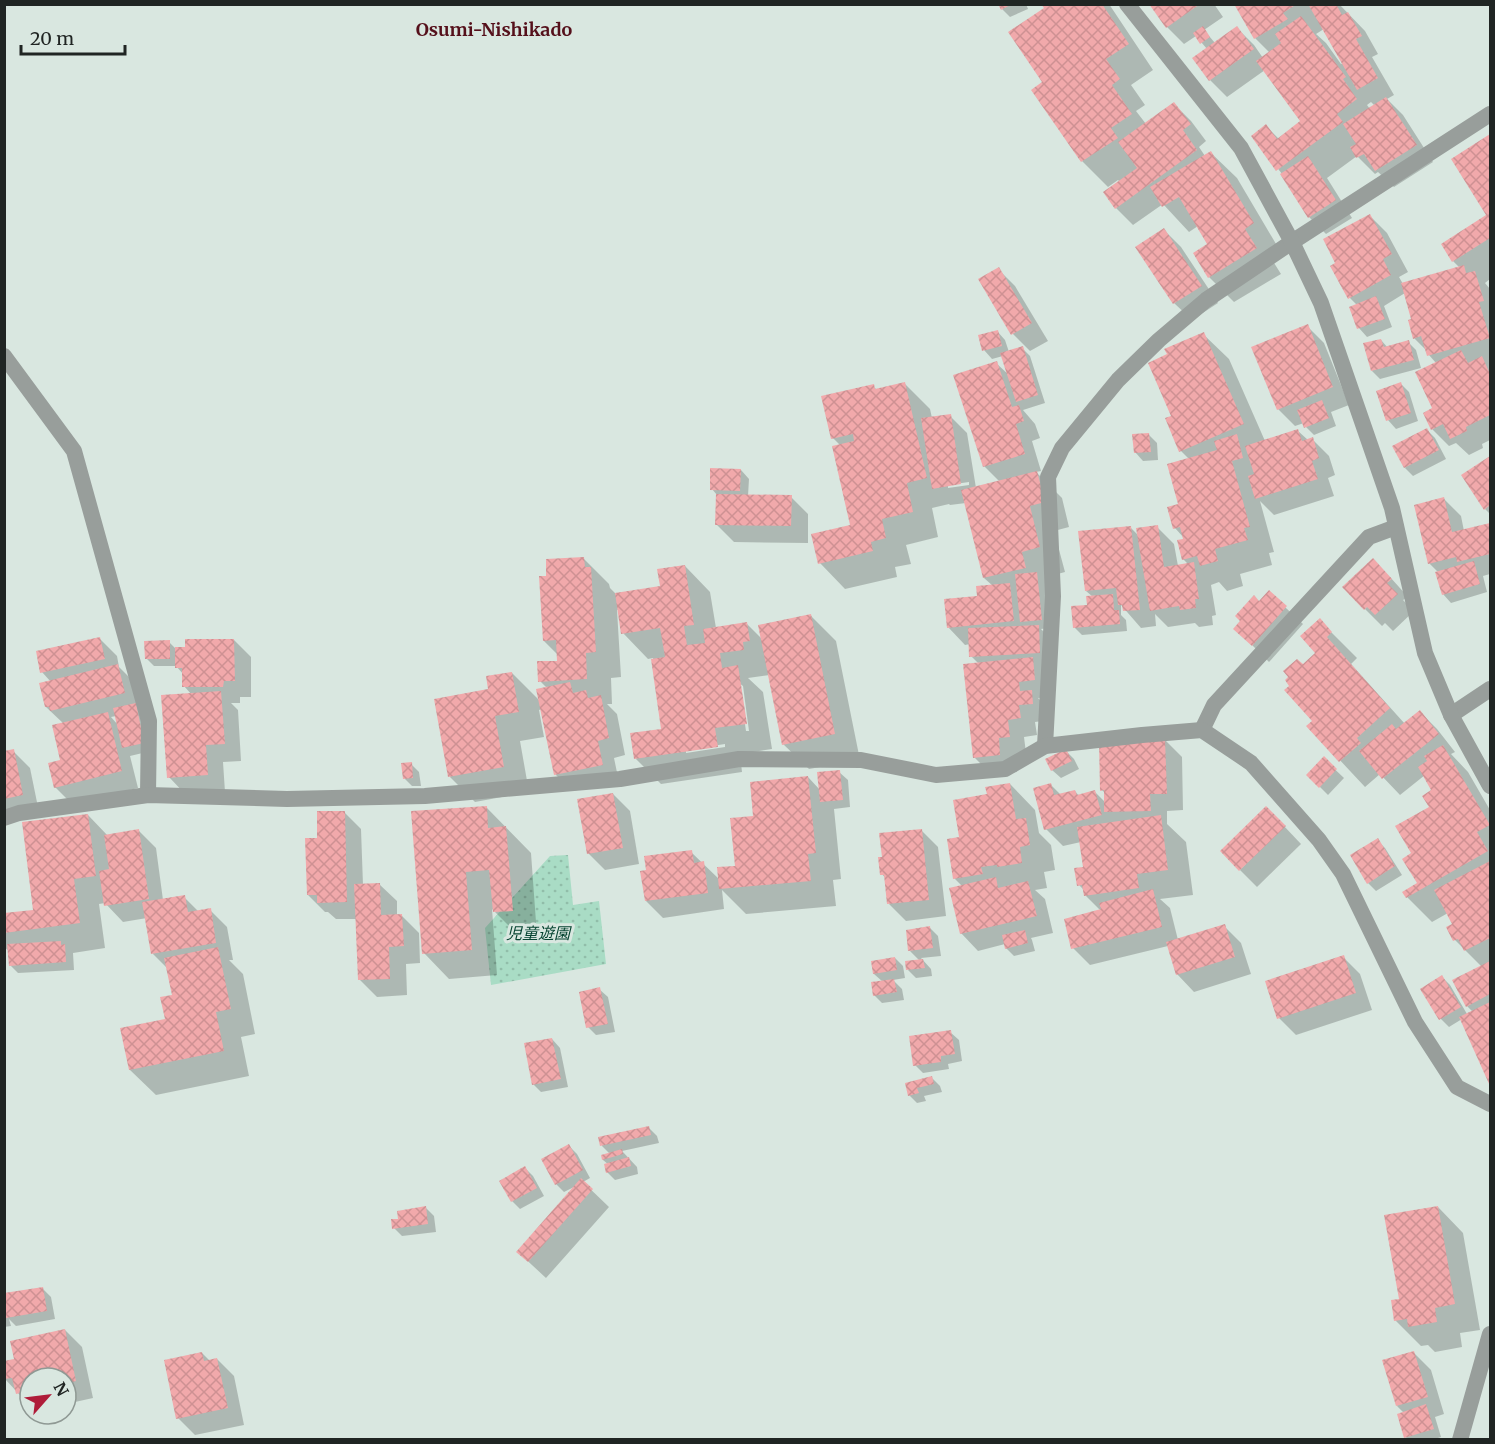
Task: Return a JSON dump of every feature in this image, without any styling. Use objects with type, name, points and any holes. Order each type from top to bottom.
[{"type":"street","points":[[1127,4],[1241,148],[1322,303],[1388,497],[1425,652],[1451,715],[1491,786]]},
{"type":"street","points":[[1045,746],[1053,596],[1048,477],[1062,448],[1118,380],[1159,340],[1206,300],[1491,114]]},
{"type":"street","points":[[4,356],[75,451],[149,721],[148,795]]},
{"type":"street","points":[[1202,730],[1214,705],[1369,537],[1396,527]]},
{"type":"street","points":[[1451,715],[1491,689]]},
{"type":"street","points":[[4,818],[19,813],[148,795],[286,799],[424,796],[620,780],[740,759],[861,760],[936,775],[1005,769],[1045,746],[1202,730],[1251,763],[1319,840],[1343,874],[1421,1032],[1457,1087],[1491,1104]]},
{"type":"street","points":[[1460,1440],[1491,1334]]},
{"type":"green space","name":"児童遊園","points":[[568,855],[573,905],[599,901],[606,964],[491,985],[485,928],[550,856]]},
{"type":"building","points":[[998,4],[1012,4],[1001,10]]},
{"type":"building","points":[[1041,4],[1102,4],[1129,44],[1106,59],[1120,79],[1112,85],[1132,114],[1111,128],[1118,138],[1081,162],[1031,90],[1042,82],[1008,32],[1044,8]]},
{"type":"building","points":[[1149,4],[1200,4],[1166,28]]},
{"type":"building","points":[[1234,4],[1297,4],[1283,13],[1288,19],[1254,39]]},
{"type":"building","points":[[1308,4],[1336,4],[1342,15],[1348,12],[1362,36],[1356,39],[1378,78],[1357,90]]},
{"type":"building","points":[[1301,16],[1346,77],[1343,79],[1357,99],[1337,114],[1343,122],[1276,171],[1251,136],[1266,124],[1277,139],[1300,121],[1256,61],[1281,43],[1275,34]]},
{"type":"building","points":[[1203,26],[1210,37],[1200,44],[1193,33]]},
{"type":"building","points":[[1237,26],[1254,49],[1209,81],[1192,58]]},
{"type":"building","points":[[1386,97],[1417,145],[1375,171],[1364,154],[1356,158],[1350,147],[1356,144],[1343,124]]},
{"type":"building","points":[[1174,102],[1191,124],[1183,130],[1197,150],[1115,209],[1103,192],[1137,168],[1118,142]]},
{"type":"building","points":[[1490,134],[1490,238],[1452,262],[1441,244],[1486,215],[1451,159]]},
{"type":"building","points":[[1211,151],[1254,223],[1245,229],[1257,248],[1208,278],[1193,253],[1207,244],[1179,197],[1162,207],[1150,187]]},
{"type":"building","points":[[1308,156],[1336,200],[1308,218],[1280,174]]},
{"type":"building","points":[[1370,214],[1392,254],[1383,259],[1391,275],[1348,299],[1330,266],[1335,263],[1323,239]]},
{"type":"building","points":[[1164,228],[1202,286],[1173,304],[1135,247]]},
{"type":"building","points":[[1464,265],[1466,273],[1475,271],[1484,301],[1479,302],[1490,338],[1427,356],[1421,336],[1413,339],[1408,320],[1411,319],[1401,283]]},
{"type":"building","points":[[999,267],[1032,323],[1011,335],[978,279]]},
{"type":"building","points":[[1376,296],[1385,319],[1357,329],[1349,307]]},
{"type":"building","points":[[1308,324],[1333,387],[1277,410],[1251,347]]},
{"type":"building","points":[[998,330],[1002,346],[982,351],[978,335]]},
{"type":"building","points":[[1204,332],[1244,424],[1179,452],[1165,418],[1171,416],[1148,363],[1167,354],[1164,349]]},
{"type":"building","points":[[1381,339],[1384,347],[1409,340],[1414,360],[1371,371],[1363,343]]},
{"type":"building","points":[[1023,346],[1038,395],[1016,402],[1000,353]]},
{"type":"building","points":[[1461,350],[1468,363],[1482,356],[1490,374],[1490,415],[1466,427],[1467,431],[1450,439],[1443,424],[1431,430],[1423,413],[1432,408],[1415,372]]},
{"type":"building","points":[[997,361],[1012,407],[1019,405],[1024,421],[1016,424],[1025,454],[983,467],[953,375]]},
{"type":"building","points":[[905,382],[927,478],[907,483],[913,512],[882,519],[886,538],[871,542],[873,551],[818,564],[811,534],[850,525],[832,446],[854,441],[853,434],[831,439],[821,396],[874,384],[875,389]]},
{"type":"building","points":[[1401,382],[1411,413],[1386,421],[1376,391]]},
{"type":"building","points":[[1322,400],[1329,418],[1304,428],[1297,410]]},
{"type":"building","points":[[951,414],[961,484],[932,489],[921,418]]},
{"type":"building","points":[[1427,428],[1439,450],[1404,468],[1392,446]]},
{"type":"building","points":[[1298,429],[1302,441],[1313,437],[1319,458],[1312,461],[1318,479],[1255,499],[1248,476],[1254,474],[1245,446]]},
{"type":"building","points":[[1149,433],[1151,452],[1134,453],[1132,434]]},
{"type":"building","points":[[1237,434],[1243,458],[1232,461],[1250,527],[1244,528],[1248,540],[1215,549],[1218,561],[1200,566],[1197,556],[1182,560],[1177,540],[1183,539],[1180,527],[1173,529],[1167,507],[1178,504],[1167,464],[1217,450],[1214,441]]},
{"type":"building","points":[[1490,456],[1490,505],[1484,510],[1461,475]]},
{"type":"building","points":[[710,468],[741,469],[740,491],[710,490]]},
{"type":"building","points":[[1037,471],[1045,502],[1030,506],[1040,547],[1022,552],[1026,568],[983,578],[961,490]]},
{"type":"building","points":[[716,494],[792,495],[791,526],[715,525]]},
{"type":"building","points":[[1444,497],[1452,532],[1490,523],[1490,554],[1457,562],[1456,557],[1428,564],[1414,505]]},
{"type":"building","points":[[1158,525],[1164,567],[1194,562],[1199,599],[1195,599],[1196,608],[1180,610],[1179,606],[1150,611],[1136,528]]},
{"type":"building","points":[[1131,526],[1140,610],[1123,611],[1122,605],[1118,605],[1116,588],[1085,591],[1078,531]]},
{"type":"building","points":[[584,557],[585,567],[591,567],[596,652],[586,653],[587,679],[538,682],[537,661],[557,661],[556,640],[543,641],[539,576],[546,576],[546,559]]},
{"type":"building","points":[[1373,558],[1392,579],[1387,583],[1398,594],[1375,615],[1367,607],[1364,610],[1342,587]]},
{"type":"building","points":[[1474,561],[1480,584],[1442,595],[1435,572]]},
{"type":"building","points":[[685,565],[694,625],[684,626],[687,645],[705,643],[703,629],[747,622],[750,641],[743,642],[744,650],[720,653],[722,668],[738,665],[747,724],[715,728],[718,747],[634,759],[630,733],[661,729],[651,659],[665,657],[660,628],[621,634],[615,593],[660,586],[657,569]]},
{"type":"building","points":[[1037,572],[1042,620],[1020,622],[1015,574]]},
{"type":"building","points":[[1010,583],[1014,621],[947,628],[944,599],[977,596],[976,586]]},
{"type":"building","points":[[1269,590],[1287,606],[1252,646],[1233,629],[1240,621],[1235,616],[1254,595],[1259,601]]},
{"type":"building","points":[[1113,594],[1114,610],[1119,610],[1120,624],[1073,628],[1071,606],[1087,605],[1086,596]]},
{"type":"building","points":[[811,614],[835,734],[782,745],[758,625]]},
{"type":"building","points":[[1320,618],[1332,632],[1327,637],[1390,708],[1357,738],[1361,743],[1339,762],[1306,726],[1312,721],[1284,690],[1289,686],[1285,680],[1288,677],[1283,671],[1297,659],[1303,664],[1315,653],[1300,636]]},
{"type":"building","points":[[1039,625],[1040,653],[969,657],[968,628]]},
{"type":"building","points":[[100,637],[105,659],[40,673],[36,651]]},
{"type":"building","points":[[185,639],[234,639],[235,681],[224,681],[223,687],[182,687],[182,668],[175,668],[175,647],[185,647]]},
{"type":"building","points":[[170,640],[170,659],[145,659],[144,641]]},
{"type":"building","points":[[1033,657],[1035,680],[1019,682],[1020,691],[1032,690],[1033,704],[1019,705],[1021,718],[1008,720],[1010,737],[999,738],[1000,755],[973,758],[963,664]]},
{"type":"building","points":[[118,664],[125,693],[50,711],[49,707],[45,707],[39,683]]},
{"type":"building","points":[[512,672],[519,712],[495,716],[504,767],[448,777],[434,699],[488,689],[486,676]]},
{"type":"building","points":[[570,682],[573,693],[586,690],[588,698],[601,695],[609,738],[598,741],[603,765],[554,775],[536,689]]},
{"type":"building","points":[[221,691],[225,744],[206,745],[208,775],[167,778],[161,695]]},
{"type":"building","points":[[136,703],[144,743],[122,748],[113,708]]},
{"type":"building","points":[[1420,710],[1439,734],[1382,779],[1359,751],[1392,724],[1396,729]]},
{"type":"building","points":[[108,712],[122,771],[54,788],[48,763],[60,760],[52,725]]},
{"type":"building","points":[[1165,739],[1167,794],[1150,794],[1151,811],[1104,812],[1104,790],[1100,791],[1099,740]]},
{"type":"building","points":[[1443,745],[1490,825],[1477,832],[1488,851],[1406,898],[1402,892],[1417,883],[1402,859],[1411,853],[1395,826],[1429,807],[1422,796],[1431,790],[1418,767],[1427,761],[1424,756]]},
{"type":"building","points":[[14,749],[23,795],[4,799],[4,751]]},
{"type":"building","points":[[1066,749],[1072,761],[1051,771],[1045,759]]},
{"type":"building","points":[[1324,756],[1337,769],[1319,788],[1306,775]]},
{"type":"building","points":[[412,762],[413,778],[403,779],[401,763]]},
{"type":"building","points":[[840,770],[843,800],[820,802],[817,772]]},
{"type":"building","points":[[808,776],[816,853],[808,854],[811,881],[719,889],[717,867],[735,866],[730,818],[753,816],[750,782]]},
{"type":"building","points":[[1010,783],[1016,819],[1026,818],[1030,845],[1020,847],[1022,863],[981,867],[983,874],[953,879],[947,839],[959,837],[953,800],[987,794],[985,787]]},
{"type":"building","points":[[1051,783],[1054,795],[1075,790],[1077,795],[1095,790],[1102,815],[1044,830],[1033,788]]},
{"type":"building","points":[[613,793],[623,848],[587,854],[577,799]]},
{"type":"building","points":[[487,806],[488,828],[506,826],[513,911],[493,912],[489,870],[466,872],[472,950],[422,954],[411,811]]},
{"type":"building","points":[[1266,806],[1286,826],[1239,871],[1220,851]]},
{"type":"building","points":[[317,811],[345,811],[347,902],[317,903],[317,895],[307,895],[305,838],[317,838]]},
{"type":"building","points":[[88,814],[96,876],[74,879],[80,923],[4,933],[4,913],[33,910],[22,822]]},
{"type":"building","points":[[1161,815],[1168,870],[1137,874],[1139,888],[1084,896],[1082,885],[1077,886],[1074,868],[1083,867],[1077,827]]},
{"type":"building","points":[[139,829],[149,899],[104,906],[99,871],[109,869],[104,835]]},
{"type":"building","points":[[922,829],[929,900],[887,904],[884,875],[880,875],[878,857],[882,857],[879,833]]},
{"type":"building","points":[[1378,838],[1395,866],[1367,884],[1350,855]]},
{"type":"building","points":[[692,850],[694,863],[704,861],[708,893],[645,901],[640,871],[646,870],[644,856]]},
{"type":"building","points":[[1490,861],[1490,938],[1464,951],[1458,939],[1453,941],[1446,927],[1452,924],[1434,890]]},
{"type":"building","points":[[996,877],[998,888],[1028,881],[1037,916],[960,934],[949,888]]},
{"type":"building","points":[[380,883],[381,915],[402,914],[404,946],[389,947],[390,979],[358,980],[354,884]]},
{"type":"building","points":[[1153,889],[1162,927],[1071,949],[1064,919],[1101,909],[1099,903]]},
{"type":"building","points":[[185,895],[188,912],[211,908],[216,943],[151,954],[142,902]]},
{"type":"building","points":[[1225,924],[1235,957],[1176,975],[1166,942]]},
{"type":"building","points":[[930,926],[933,948],[908,951],[906,930]]},
{"type":"building","points":[[1025,930],[1028,943],[1005,949],[1002,935]]},
{"type":"building","points":[[61,941],[61,945],[65,944],[66,962],[9,966],[7,944]]},
{"type":"building","points":[[218,947],[231,1009],[216,1012],[224,1051],[129,1070],[120,1028],[165,1019],[160,997],[172,995],[164,958]]},
{"type":"building","points":[[1344,955],[1356,993],[1277,1019],[1265,981]]},
{"type":"building","points":[[895,957],[897,970],[873,974],[871,961]]},
{"type":"building","points":[[923,959],[925,968],[906,970],[905,961]]},
{"type":"building","points":[[1490,961],[1490,994],[1466,1007],[1452,980]]},
{"type":"building","points":[[1442,975],[1461,1007],[1439,1020],[1420,989]]},
{"type":"building","points":[[894,979],[897,992],[873,996],[871,982]]},
{"type":"building","points":[[600,987],[608,1024],[586,1028],[579,992]]},
{"type":"building","points":[[1490,1002],[1490,1086],[1459,1017]]},
{"type":"building","points":[[951,1030],[955,1054],[941,1056],[941,1062],[913,1066],[909,1036]]},
{"type":"building","points":[[552,1038],[561,1079],[532,1085],[524,1043]]},
{"type":"building","points":[[932,1076],[934,1084],[917,1088],[919,1093],[908,1096],[905,1083]]},
{"type":"building","points":[[649,1126],[651,1135],[600,1146],[598,1137]]},
{"type":"building","points":[[569,1144],[583,1170],[555,1185],[541,1159]]},
{"type":"building","points":[[622,1149],[623,1154],[602,1160],[601,1155]]},
{"type":"building","points":[[629,1157],[631,1166],[606,1173],[604,1164]]},
{"type":"building","points":[[525,1166],[537,1188],[511,1202],[499,1181]]},
{"type":"building","points":[[581,1178],[593,1189],[528,1262],[516,1252]]},
{"type":"building","points":[[426,1206],[428,1224],[392,1229],[391,1219],[398,1219],[397,1211]]},
{"type":"building","points":[[1438,1206],[1455,1304],[1435,1308],[1437,1322],[1408,1327],[1407,1319],[1394,1321],[1391,1300],[1399,1299],[1384,1215]]},
{"type":"building","points":[[43,1287],[47,1311],[6,1318],[4,1293]]},
{"type":"building","points":[[65,1329],[73,1366],[18,1366],[18,1394],[16,1394],[12,1378],[4,1379],[4,1361],[14,1359],[10,1341]]},
{"type":"building","points":[[1414,1351],[1428,1397],[1396,1406],[1382,1360]]},
{"type":"building","points":[[202,1352],[204,1361],[217,1358],[228,1408],[176,1419],[164,1360]]},
{"type":"building","points":[[1426,1404],[1434,1429],[1404,1438],[1397,1414]]},
{"type":"district","name":"Osumi-Nishikado","points":[[494,29]]}]
